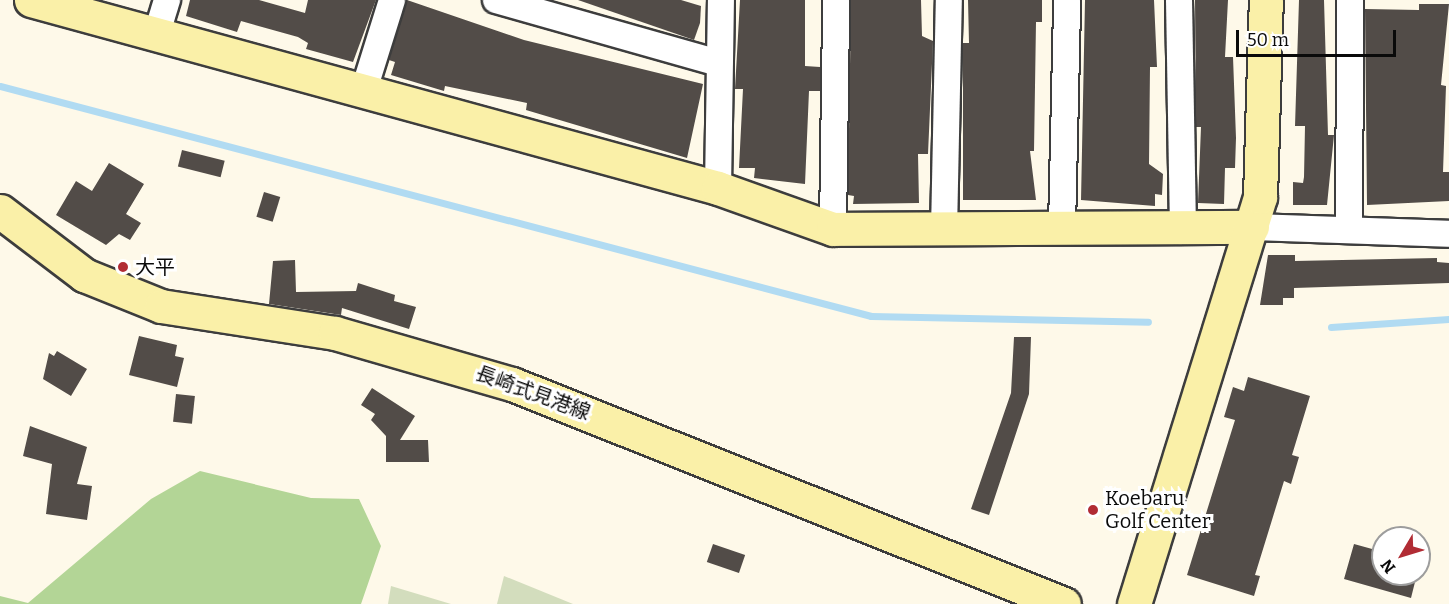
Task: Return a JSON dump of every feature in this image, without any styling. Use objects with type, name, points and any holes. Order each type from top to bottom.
[{"type":"street","points":[[31,0],[718,188],[833,230],[944,231],[1062,228],[1183,231],[1252,227],[1449,234]]},
{"type":"street","points":[[156,36],[167,0]]},
{"type":"street","points":[[364,90],[392,0]]},
{"type":"street","points":[[496,0],[719,63]]},
{"type":"street","points":[[718,188],[721,0]]},
{"type":"street","points":[[833,230],[836,0]]},
{"type":"street","points":[[944,231],[949,0]]},
{"type":"street","points":[[1062,228],[1067,0]]},
{"type":"street","points":[[1179,0],[1183,231]]},
{"type":"street","points":[[1134,604],[1260,197],[1266,0]]},
{"type":"street","points":[[1349,230],[1350,0]]},
{"type":"street","name":"長崎式見港線","points":[[0,211],[84,275],[161,306],[357,338],[512,384],[1064,604]]},
{"type":"green space","points":[[200,471],[311,498],[359,499],[381,546],[361,604],[0,604],[0,596],[28,603],[151,499]]},
{"type":"green space","points":[[504,576],[573,604],[497,604]]},
{"type":"green space","points":[[391,586],[451,604],[388,604]]},
{"type":"building","points":[[190,0],[259,0],[305,13],[308,0],[376,0],[353,62],[306,49],[308,43],[298,37],[241,21],[237,32],[186,16]]},
{"type":"building","points":[[407,0],[524,40],[703,84],[687,158],[526,110],[527,103],[445,86],[444,91],[391,75],[395,62],[389,60]]},
{"type":"building","points":[[578,0],[681,0],[701,6],[700,23],[694,40]]},
{"type":"building","points":[[740,0],[805,0],[805,66],[820,67],[820,91],[809,91],[805,184],[754,178],[755,168],[739,168],[743,89],[735,89]]},
{"type":"building","points":[[851,0],[921,0],[922,36],[933,41],[928,154],[918,154],[919,203],[853,204],[854,196],[848,195]]},
{"type":"building","points":[[968,0],[1042,0],[1042,22],[1036,22],[1034,151],[1030,151],[1036,200],[963,200],[963,43],[969,43]]},
{"type":"building","points":[[1085,0],[1154,0],[1157,67],[1150,67],[1149,164],[1163,174],[1162,195],[1155,194],[1155,206],[1081,200]]},
{"type":"building","points":[[1195,0],[1228,0],[1225,57],[1233,57],[1236,138],[1235,168],[1225,168],[1224,204],[1198,203],[1201,127],[1196,127]]},
{"type":"building","points":[[1299,0],[1324,0],[1328,135],[1334,135],[1327,205],[1293,205],[1293,182],[1303,183],[1304,177],[1305,126],[1295,126]]},
{"type":"building","points":[[1419,4],[1449,4],[1441,85],[1446,86],[1443,172],[1449,172],[1449,201],[1367,205],[1365,9],[1419,10]]},
{"type":"building","points":[[182,150],[225,161],[221,177],[178,166]]},
{"type":"building","points":[[109,163],[144,184],[126,214],[141,223],[130,240],[119,234],[106,245],[56,215],[76,181],[92,191]]},
{"type":"building","points":[[264,192],[280,197],[273,222],[256,217]]},
{"type":"building","points":[[1268,255],[1295,255],[1295,261],[1437,258],[1437,262],[1449,263],[1449,283],[1294,288],[1294,298],[1283,298],[1283,305],[1260,305]]},
{"type":"building","points":[[295,260],[296,292],[356,291],[358,283],[395,295],[394,301],[416,307],[409,329],[342,308],[341,315],[269,304],[273,261]]},
{"type":"building","points":[[139,336],[177,345],[175,356],[184,358],[177,387],[129,375]]},
{"type":"building","points":[[1014,337],[1031,337],[1029,394],[989,515],[971,509],[1011,393]]},
{"type":"building","points":[[57,351],[87,369],[71,396],[43,379],[49,353],[54,356]]},
{"type":"building","points":[[1248,377],[1310,396],[1292,455],[1299,457],[1291,484],[1284,481],[1255,575],[1260,576],[1254,596],[1187,575],[1235,420],[1224,417],[1233,387],[1244,391]]},
{"type":"building","points":[[372,388],[415,416],[400,440],[428,440],[429,462],[386,462],[386,436],[371,420],[375,414],[361,405]]},
{"type":"building","points":[[176,394],[195,396],[192,424],[173,422]]},
{"type":"building","points":[[30,426],[87,447],[77,484],[92,486],[87,520],[46,514],[52,464],[23,456]]},
{"type":"building","points":[[713,544],[745,555],[739,573],[707,562]]},
{"type":"building","points":[[1354,544],[1371,549],[1371,586],[1414,586],[1411,598],[1344,579]]},
{"type":"waterway","points":[[0,86],[871,316],[1148,322]]},
{"type":"waterway","points":[[1331,327],[1449,319]]},
{"type":"place","name":"大平","points":[[123,267]]},
{"type":"place","name":"Koebaru Golf Center","points":[[1093,510]]}]
